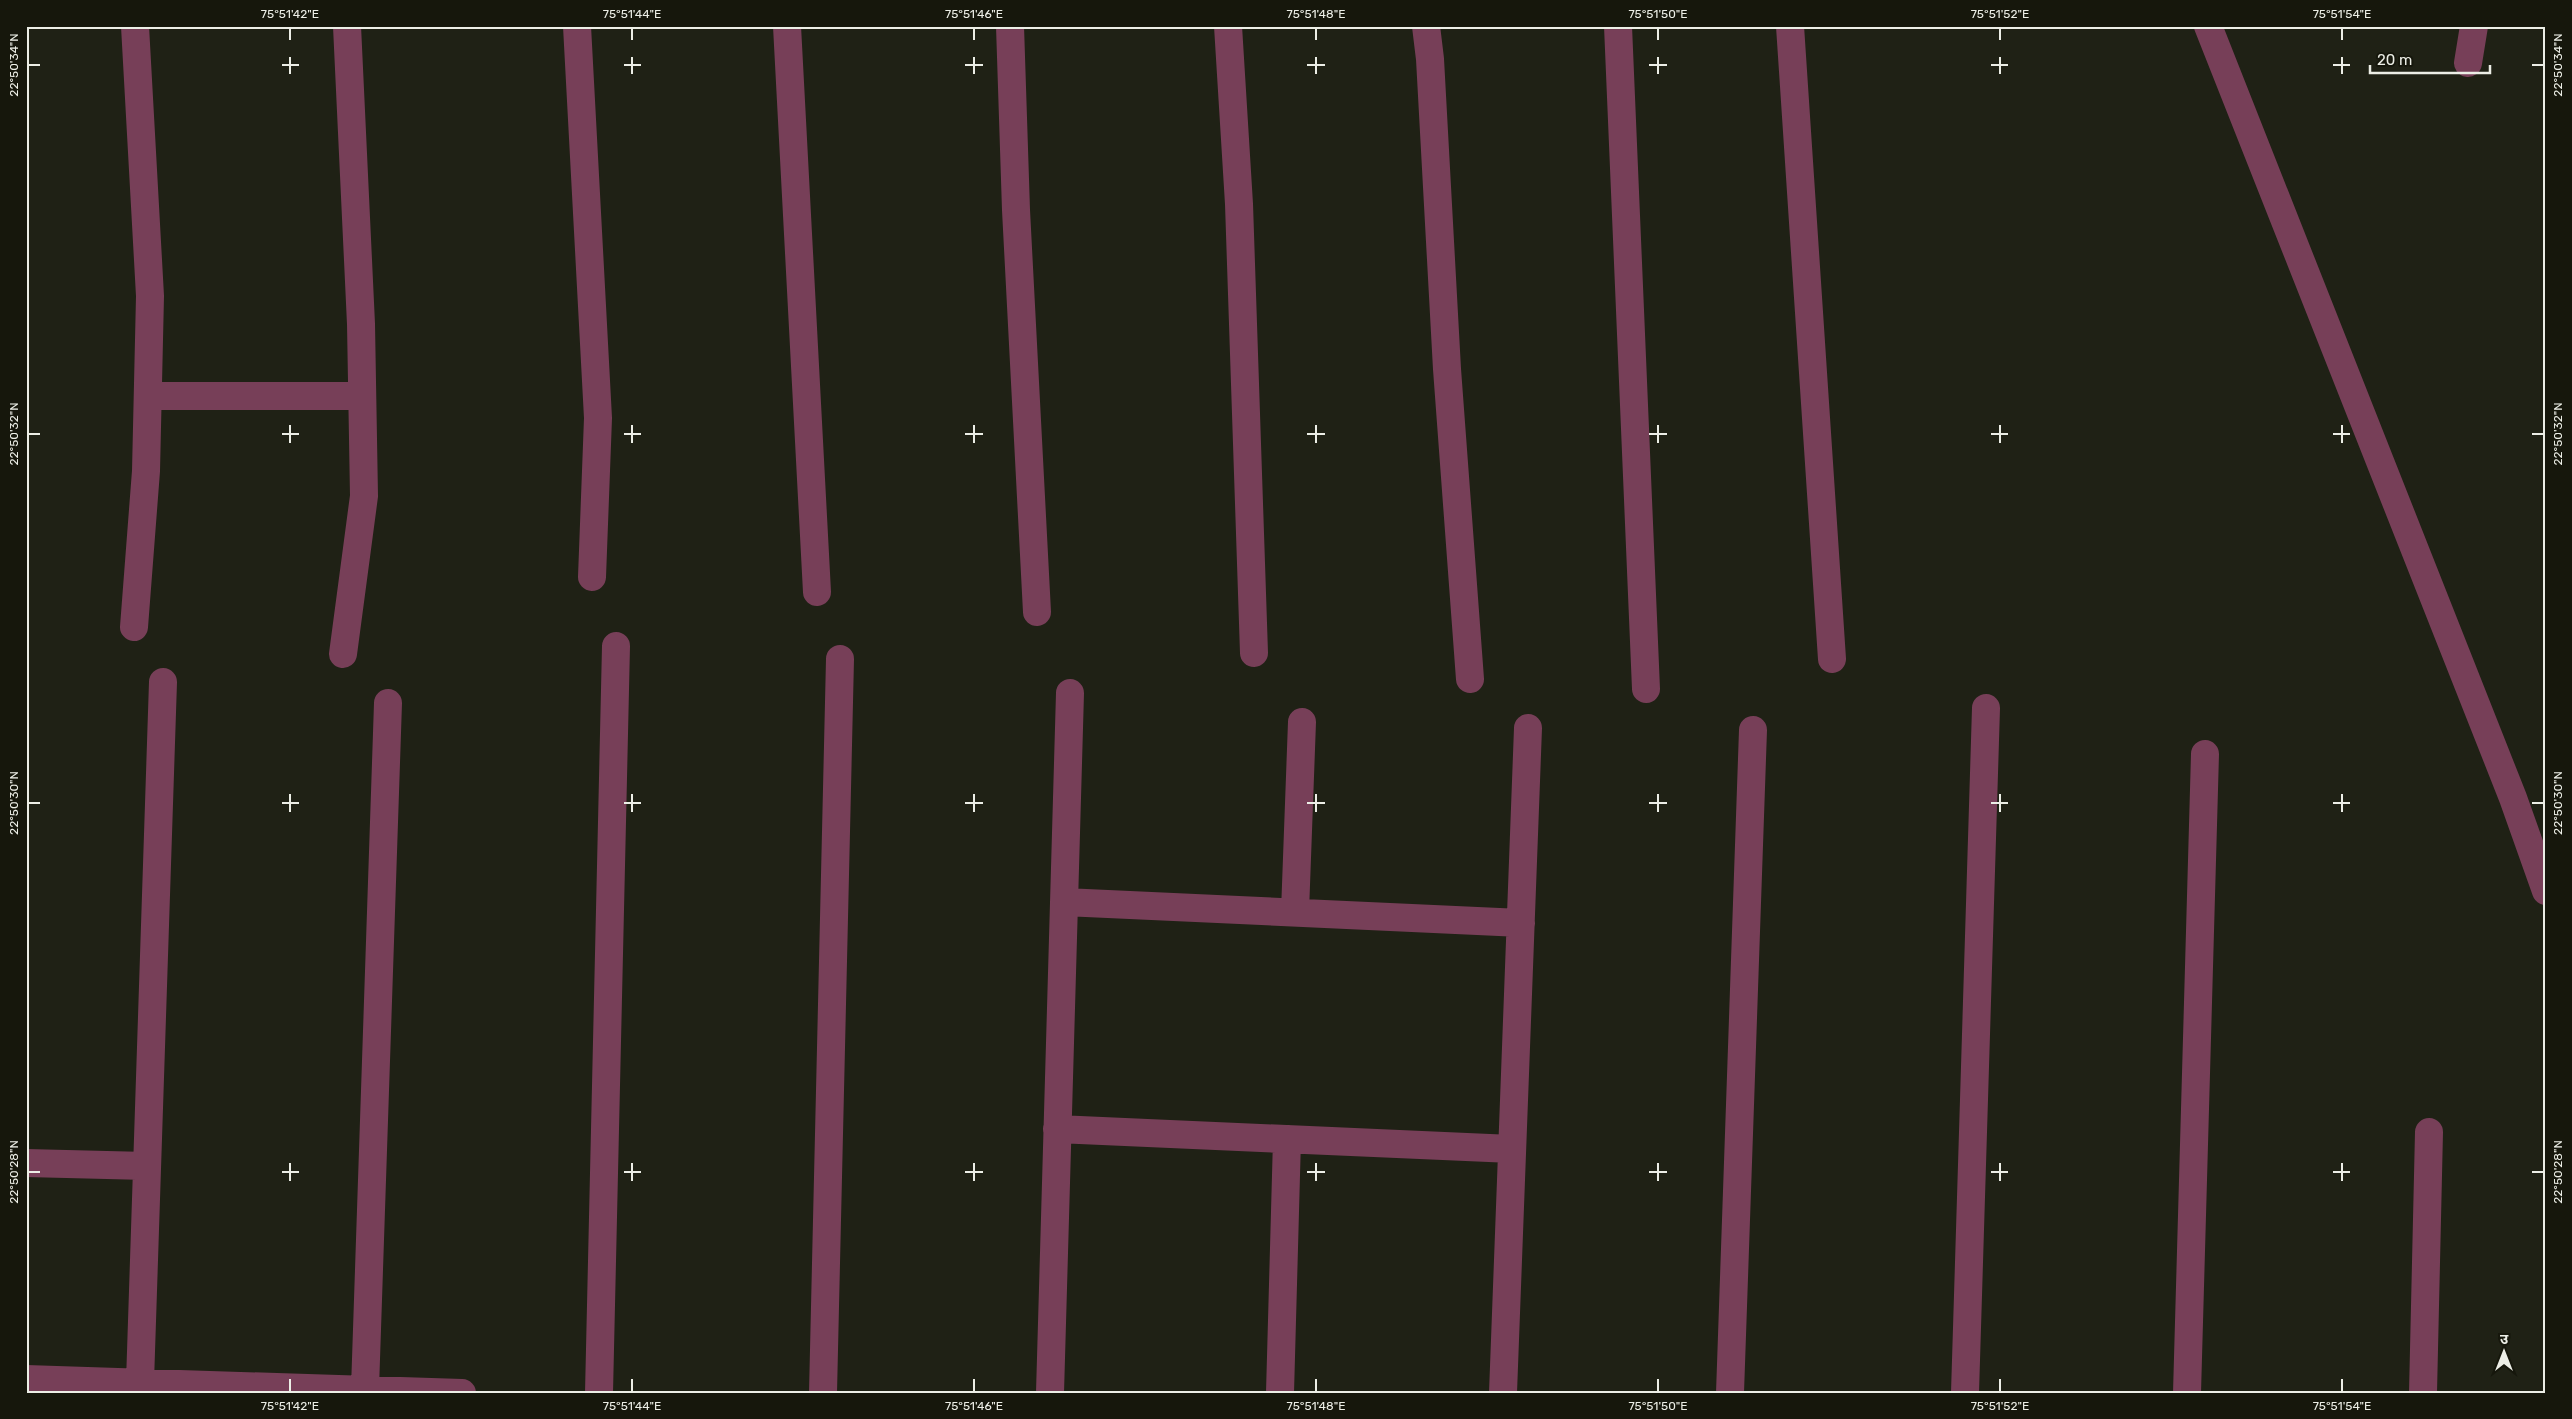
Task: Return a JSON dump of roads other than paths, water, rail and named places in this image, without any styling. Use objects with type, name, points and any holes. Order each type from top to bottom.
[{"type":"street","points":[[134,627],[146,471],[150,296],[135,26]]},
{"type":"street","points":[[343,654],[364,496],[348,26]]},
{"type":"street","points":[[577,26],[598,418],[592,577]]},
{"type":"street","points":[[786,26],[817,592]]},
{"type":"street","points":[[1010,26],[1016,210],[1037,612]]},
{"type":"street","points":[[1228,26],[1240,204],[1254,653]]},
{"type":"street","points":[[1426,26],[1430,59],[1446,360],[1470,679]]},
{"type":"street","points":[[1618,26],[1646,689]]},
{"type":"street","points":[[1790,26],[1832,659]]},
{"type":"street","points":[[2208,26],[2513,798],[2546,891]]},
{"type":"street","points":[[2468,63],[2474,26]]},
{"type":"street","points":[[148,396],[362,396]]},
{"type":"street","points":[[599,1393],[616,646]]},
{"type":"street","points":[[823,1393],[840,659]]},
{"type":"street","points":[[140,1382],[163,682]]},
{"type":"street","points":[[1050,1393],[1070,692]]},
{"type":"street","points":[[365,1389],[388,703]]},
{"type":"street","points":[[1965,1393],[1986,708]]},
{"type":"street","points":[[1296,912],[1302,722]]},
{"type":"street","points":[[1503,1393],[1528,728]]},
{"type":"street","points":[[1730,1393],[1753,730]]},
{"type":"street","points":[[2187,1393],[2205,754]]},
{"type":"street","points":[[1064,902],[1521,923]]},
{"type":"street","points":[[1057,1129],[1512,1149]]},
{"type":"street","points":[[2423,1393],[2429,1132]]},
{"type":"street","points":[[1280,1393],[1288,1139]]},
{"type":"street","points":[[26,1163],[147,1166]]},
{"type":"street","points":[[26,1379],[462,1393]]}]
